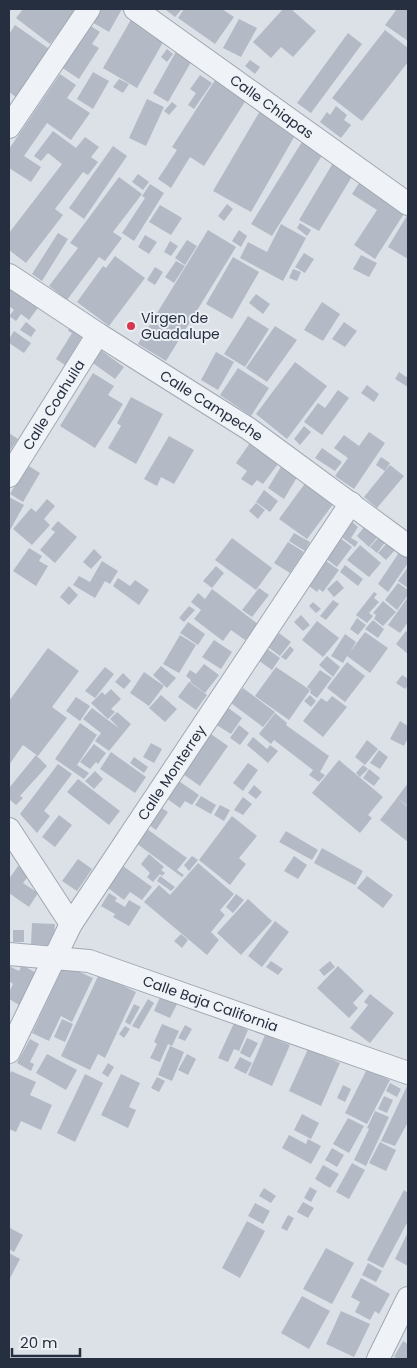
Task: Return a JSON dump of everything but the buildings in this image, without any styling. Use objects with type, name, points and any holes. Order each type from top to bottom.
[{"type":"street","points":[[9,127],[90,9]]},
{"type":"street","name":"Calle Chiapas","points":[[135,9],[408,204]]},
{"type":"street","name":"Calle Campeche","points":[[9,275],[98,334],[249,429],[408,546]]},
{"type":"street","name":"Calle Coahuila","points":[[9,476],[98,334]]},
{"type":"street","name":"Calle Monterrey","points":[[9,1052],[71,924],[351,503]]},
{"type":"street","points":[[9,829],[71,924]]},
{"type":"street","name":"Calle Baja California","points":[[9,954],[89,961],[408,1073]]},
{"type":"street","points":[[378,1359],[408,1298]]},
{"type":"place","name":"Virgen de Guadalupe","points":[[131,326]]}]
